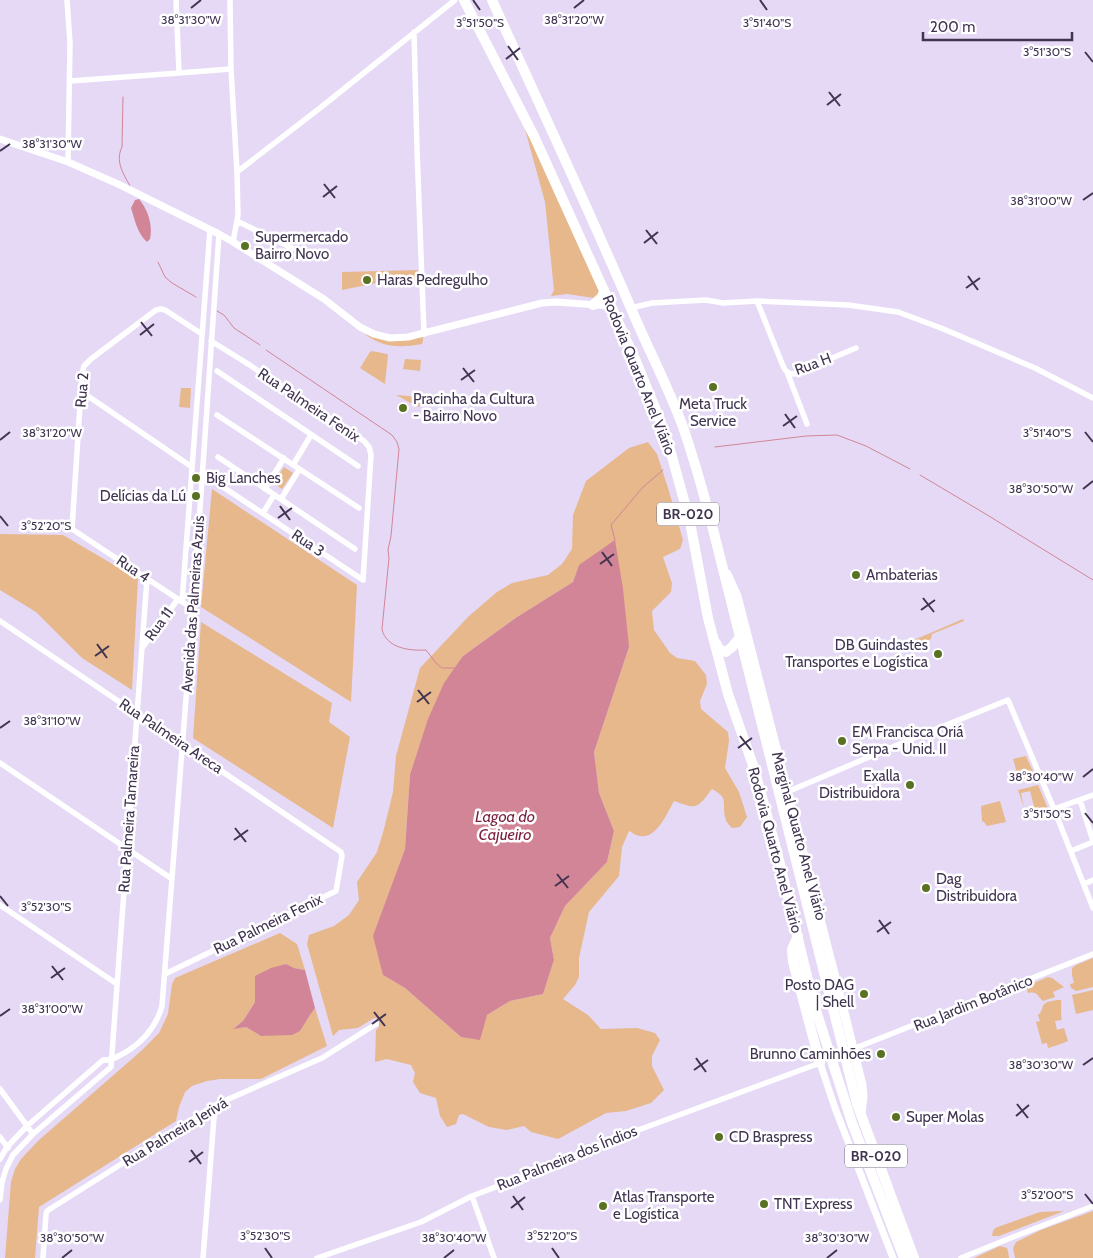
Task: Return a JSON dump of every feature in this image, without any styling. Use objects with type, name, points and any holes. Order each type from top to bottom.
[{"type":"highway","name":"Rodovia Quarto Anel Viário","points":[[464,0],[534,136],[635,359],[668,442],[690,522],[703,593],[728,694],[754,768],[813,1001],[852,1123],[904,1258]]},
{"type":"highway","name":"Rodovia Quarto Anel Viário","points":[[492,0],[610,258],[682,427],[702,489],[722,562],[812,926],[848,1051],[857,1104],[914,1258]]},
{"type":"highway","points":[[593,266],[610,258]]},
{"type":"highway","points":[[593,305],[602,297],[604,290]]},
{"type":"highway","points":[[635,359],[652,355]]},
{"type":"highway","points":[[714,640],[719,649],[726,652],[740,637]]},
{"type":"highway","points":[[812,885],[812,926]]},
{"type":"highway","points":[[798,936],[792,949],[793,962],[820,1063]]},
{"type":"highway","points":[[830,1058],[848,1051]]},
{"type":"main road","name":"Marginal Quarto Anel Viário","points":[[722,562],[737,596],[812,885],[848,1051]]},
{"type":"street","points":[[67,0],[70,43],[68,162]]},
{"type":"street","points":[[176,0],[179,74]]},
{"type":"street","points":[[230,0],[237,172],[237,221],[233,242]]},
{"type":"street","points":[[237,172],[455,0]]},
{"type":"street","points":[[414,32],[424,334]]},
{"type":"street","points":[[70,82],[232,68]]},
{"type":"street","points":[[0,139],[68,162],[118,184],[219,234],[324,300],[360,327],[374,334],[390,338],[408,337],[542,303],[556,302],[611,306]]},
{"type":"street","points":[[237,221],[292,248]]},
{"type":"street","name":"Avenida das Palmeiras Azuis","points":[[180,600],[210,230]]},
{"type":"street","name":"Avenida das Palmeiras Azuis","points":[[0,1159],[7,1147],[27,1126],[104,1060],[112,1060],[136,1046],[156,1023],[162,1006],[193,609],[219,234]]},
{"type":"street","points":[[631,308],[652,304],[706,300],[722,303],[757,301],[848,306],[898,312],[1035,368],[1093,398]]},
{"type":"street","name":"Rua H","points":[[757,301],[787,372],[794,374],[856,348]]},
{"type":"street","name":"Rua 2","points":[[72,529],[84,366],[156,310],[165,310],[202,334]]},
{"type":"street","name":"Rua Palmeira Fenix","points":[[211,341],[246,362],[364,441],[369,447],[371,456],[363,580]]},
{"type":"street","points":[[217,372],[358,466]]},
{"type":"street","points":[[787,372],[807,424]]},
{"type":"street","points":[[82,392],[192,467]]},
{"type":"street","points":[[217,415],[359,508]]},
{"type":"street","points":[[293,465],[311,435]]},
{"type":"street","points":[[218,457],[355,550]]},
{"type":"street","points":[[265,489],[284,458]]},
{"type":"street","points":[[281,500],[300,470]]},
{"type":"street","name":"Rua 3","points":[[202,473],[363,580]]},
{"type":"street","points":[[263,513],[274,495]]},
{"type":"street","name":"Rua 4","points":[[72,529],[193,609]]},
{"type":"street","name":"Rua Palmeira Tamareira","points":[[112,1060],[146,579]]},
{"type":"street","name":"Rua 11","points":[[141,649],[180,600]]},
{"type":"street","name":"Rua Palmeira Areca","points":[[0,621],[341,852]]},
{"type":"street","points":[[787,792],[1008,700],[1093,908]]},
{"type":"street","points":[[0,763],[172,879]]},
{"type":"street","points":[[1054,809],[1093,795]]},
{"type":"street","points":[[1071,851],[1093,841],[1080,800]]},
{"type":"street","name":"Rua Palmeira Fenix","points":[[165,974],[336,891],[342,856],[341,852]]},
{"type":"street","points":[[1084,884],[1093,880]]},
{"type":"street","points":[[0,905],[116,984]]},
{"type":"street","name":"Rua Jardim Botânico","points":[[848,1051],[1093,954]]},
{"type":"street","name":"Rua Palmeira Jerivá","points":[[43,1258],[47,1211],[215,1105],[322,1058],[376,1024]]},
{"type":"street","points":[[0,1200],[4,1175],[9,1160],[13,1155],[33,1134],[111,1067],[112,1060]]},
{"type":"street","points":[[820,1063],[835,1108],[893,1258]]},
{"type":"street","name":"Rua Palmeira dos Índios","points":[[317,1258],[335,1255],[421,1222],[472,1196],[614,1139],[820,1063]]},
{"type":"street","points":[[0,1089],[33,1134]]},
{"type":"street","points":[[203,1258],[215,1105]]},
{"type":"street","points":[[0,1137],[13,1155]]},
{"type":"street","points":[[472,1196],[494,1258]]},
{"type":"street","points":[[961,1258],[1093,1206]]},
{"type":"shaded area","points":[[523,122],[600,292],[594,298],[567,294],[551,296],[554,290],[545,202]]},
{"type":"shaded area","name":"Haras Pedregulho","points":[[418,270],[419,279],[396,279],[342,290],[342,272]]},
{"type":"shaded area","points":[[364,333],[373,337],[423,336],[423,340],[422,344],[391,346],[377,342]]},
{"type":"shaded area","points":[[372,351],[388,355],[385,384],[360,368]]},
{"type":"shaded area","points":[[405,359],[421,360],[420,371],[403,369]]},
{"type":"shaded area","points":[[181,388],[191,388],[190,408],[179,407]]},
{"type":"shaded area","points":[[396,395],[420,397],[420,406],[418,407]]},
{"type":"shaded area","points":[[648,442],[657,454],[683,540],[680,549],[663,557],[672,583],[671,592],[652,611],[654,630],[670,653],[677,658],[695,661],[706,675],[707,684],[700,701],[701,709],[728,732],[729,741],[725,768],[739,792],[747,817],[740,827],[732,828],[725,819],[723,798],[712,789],[703,801],[696,806],[674,801],[661,824],[652,833],[640,836],[629,831],[622,847],[619,876],[589,912],[579,958],[579,977],[563,999],[588,1015],[601,1029],[637,1028],[655,1033],[660,1040],[652,1056],[652,1066],[664,1090],[651,1103],[626,1111],[606,1113],[558,1139],[531,1132],[524,1126],[507,1130],[489,1127],[463,1114],[459,1115],[456,1124],[447,1127],[440,1116],[436,1098],[420,1093],[413,1082],[415,1073],[411,1065],[387,1059],[375,1062],[376,1030],[379,1027],[379,1019],[374,1018],[358,1028],[339,1030],[333,1036],[307,944],[309,935],[334,926],[349,915],[359,900],[357,882],[377,852],[384,829],[393,792],[396,756],[420,668],[469,616],[497,592],[512,583],[548,575],[562,564],[572,549],[573,515],[586,481],[629,448]],"holes":[[[579,565],[629,647],[594,752],[599,793],[614,831],[607,862],[565,906],[550,938],[554,960],[543,994],[510,1001],[487,1015],[461,1037],[405,988],[383,975],[390,892],[405,849],[410,775],[463,656],[517,617],[573,582]]]},
{"type":"shaded area","points":[[284,467],[293,473],[282,489],[273,483]]},
{"type":"shaded area","points":[[212,489],[357,585],[351,702],[201,607]]},
{"type":"shaded area","points":[[0,534],[63,535],[138,579],[132,690],[82,658],[36,612],[0,590]]},
{"type":"shaded area","points":[[963,619],[964,621],[932,634],[931,639],[912,647],[914,640]]},
{"type":"shaded area","points":[[201,622],[332,703],[329,722],[350,737],[333,828],[193,738]]},
{"type":"shaded area","points":[[1026,756],[1036,778],[1020,783],[1013,759]]},
{"type":"shaded area","points":[[1038,785],[1049,811],[1036,814],[1030,791],[1021,793],[1024,807],[1018,790]]},
{"type":"shaded area","points":[[1000,801],[1006,822],[987,826],[982,821],[981,806]]},
{"type":"shaded area","points":[[280,933],[297,944],[305,970],[285,964],[255,1002],[243,1021],[234,1028],[246,1027],[261,1036],[300,1031],[315,1008],[327,1046],[261,1079],[220,1079],[192,1086],[185,1092],[176,1121],[39,1207],[35,1258],[5,1258],[11,1182],[15,1169],[21,1159],[39,1140],[140,1052],[159,1033],[168,1014],[172,984],[175,978]]},
{"type":"shaded area","points":[[1093,958],[1093,987],[1076,991],[1071,988],[1070,984],[1074,983],[1072,968]]},
{"type":"shaded area","points":[[1048,977],[1064,987],[1053,992],[1055,997],[1043,1001],[1036,993],[1028,993],[1026,986]]},
{"type":"shaded area","points":[[1093,990],[1093,1010],[1076,1014],[1072,995]]},
{"type":"shaded area","points":[[1061,1000],[1062,1020],[1055,1021],[1057,1030],[1064,1028],[1068,1041],[1048,1048],[1047,1043],[1042,1044],[1036,1022],[1040,1021],[1038,1015],[1044,1004]]},
{"type":"shaded area","points":[[1064,1211],[999,1236],[992,1236],[995,1228],[1040,1212]]},
{"type":"shaded area","points":[[1093,1211],[1093,1258],[1015,1258],[1013,1248],[1016,1242],[1041,1230]]},
{"type":"shaded area","points":[[1000,1246],[1007,1248],[1009,1258],[974,1258]]},
{"type":"water","points":[[139,199],[145,208],[150,223],[151,234],[147,242],[135,222],[131,208],[135,200]]},
{"type":"water","name":"Lagoa do Cajueiro","points":[[615,540],[623,589],[629,647],[594,752],[599,793],[614,831],[607,862],[565,906],[550,938],[554,960],[543,994],[510,1001],[487,1015],[480,1040],[461,1037],[405,988],[383,975],[373,936],[405,849],[410,775],[428,719],[444,683],[463,656],[517,617],[573,582],[579,565]]},
{"type":"water","points":[[286,964],[305,970],[315,1008],[300,1031],[292,1035],[261,1036],[246,1027],[233,1029],[243,1021],[255,1002],[255,976],[271,968]]},
{"type":"waterway","points":[[123,97],[122,147],[119,157],[123,172],[130,186]]},
{"type":"waterway","points":[[158,262],[165,277],[196,297]]},
{"type":"waterway","points":[[217,311],[224,315],[234,328],[260,345]]},
{"type":"waterway","points":[[266,350],[392,435],[397,442],[399,449],[382,629],[384,635],[393,644],[406,649],[426,650],[442,668],[455,668]]},
{"type":"waterway","points":[[715,447],[806,436],[837,435],[866,446],[910,469]]},
{"type":"waterway","points":[[615,540],[611,525],[643,487],[663,470]]},
{"type":"waterway","points":[[920,475],[1093,580]]},
{"type":"place","name":"Supermercado Bairro Novo","points":[[245,246]]},
{"type":"place","name":"Haras Pedregulho","points":[[367,280]]},
{"type":"place","name":"Meta Truck Service","points":[[713,387]]},
{"type":"place","name":"Pracinha da Cultura - Bairro Novo","points":[[403,408]]},
{"type":"place","name":"Big Lanches","points":[[196,478]]},
{"type":"place","name":"Delícias da Lú","points":[[196,496]]},
{"type":"place","name":"Ambaterias","points":[[856,575]]},
{"type":"place","name":"DB Guindastes Transportes e Logística","points":[[938,654]]},
{"type":"place","name":"EM Francisca Oriá Serpa - Unid. II","points":[[842,741]]},
{"type":"place","name":"Exalla Distribuidora","points":[[910,785]]},
{"type":"place","name":"Dag Distribuidora","points":[[926,888]]},
{"type":"place","name":"Posto DAG | Shell","points":[[864,994]]},
{"type":"place","name":"Brunno Caminhões","points":[[881,1054]]},
{"type":"place","name":"Super Molas","points":[[896,1117]]},
{"type":"place","name":"CD Braspress","points":[[719,1137]]},
{"type":"place","name":"TNT Express","points":[[764,1204]]},
{"type":"place","name":"Atlas Transporte e Logística","points":[[603,1206]]}]
